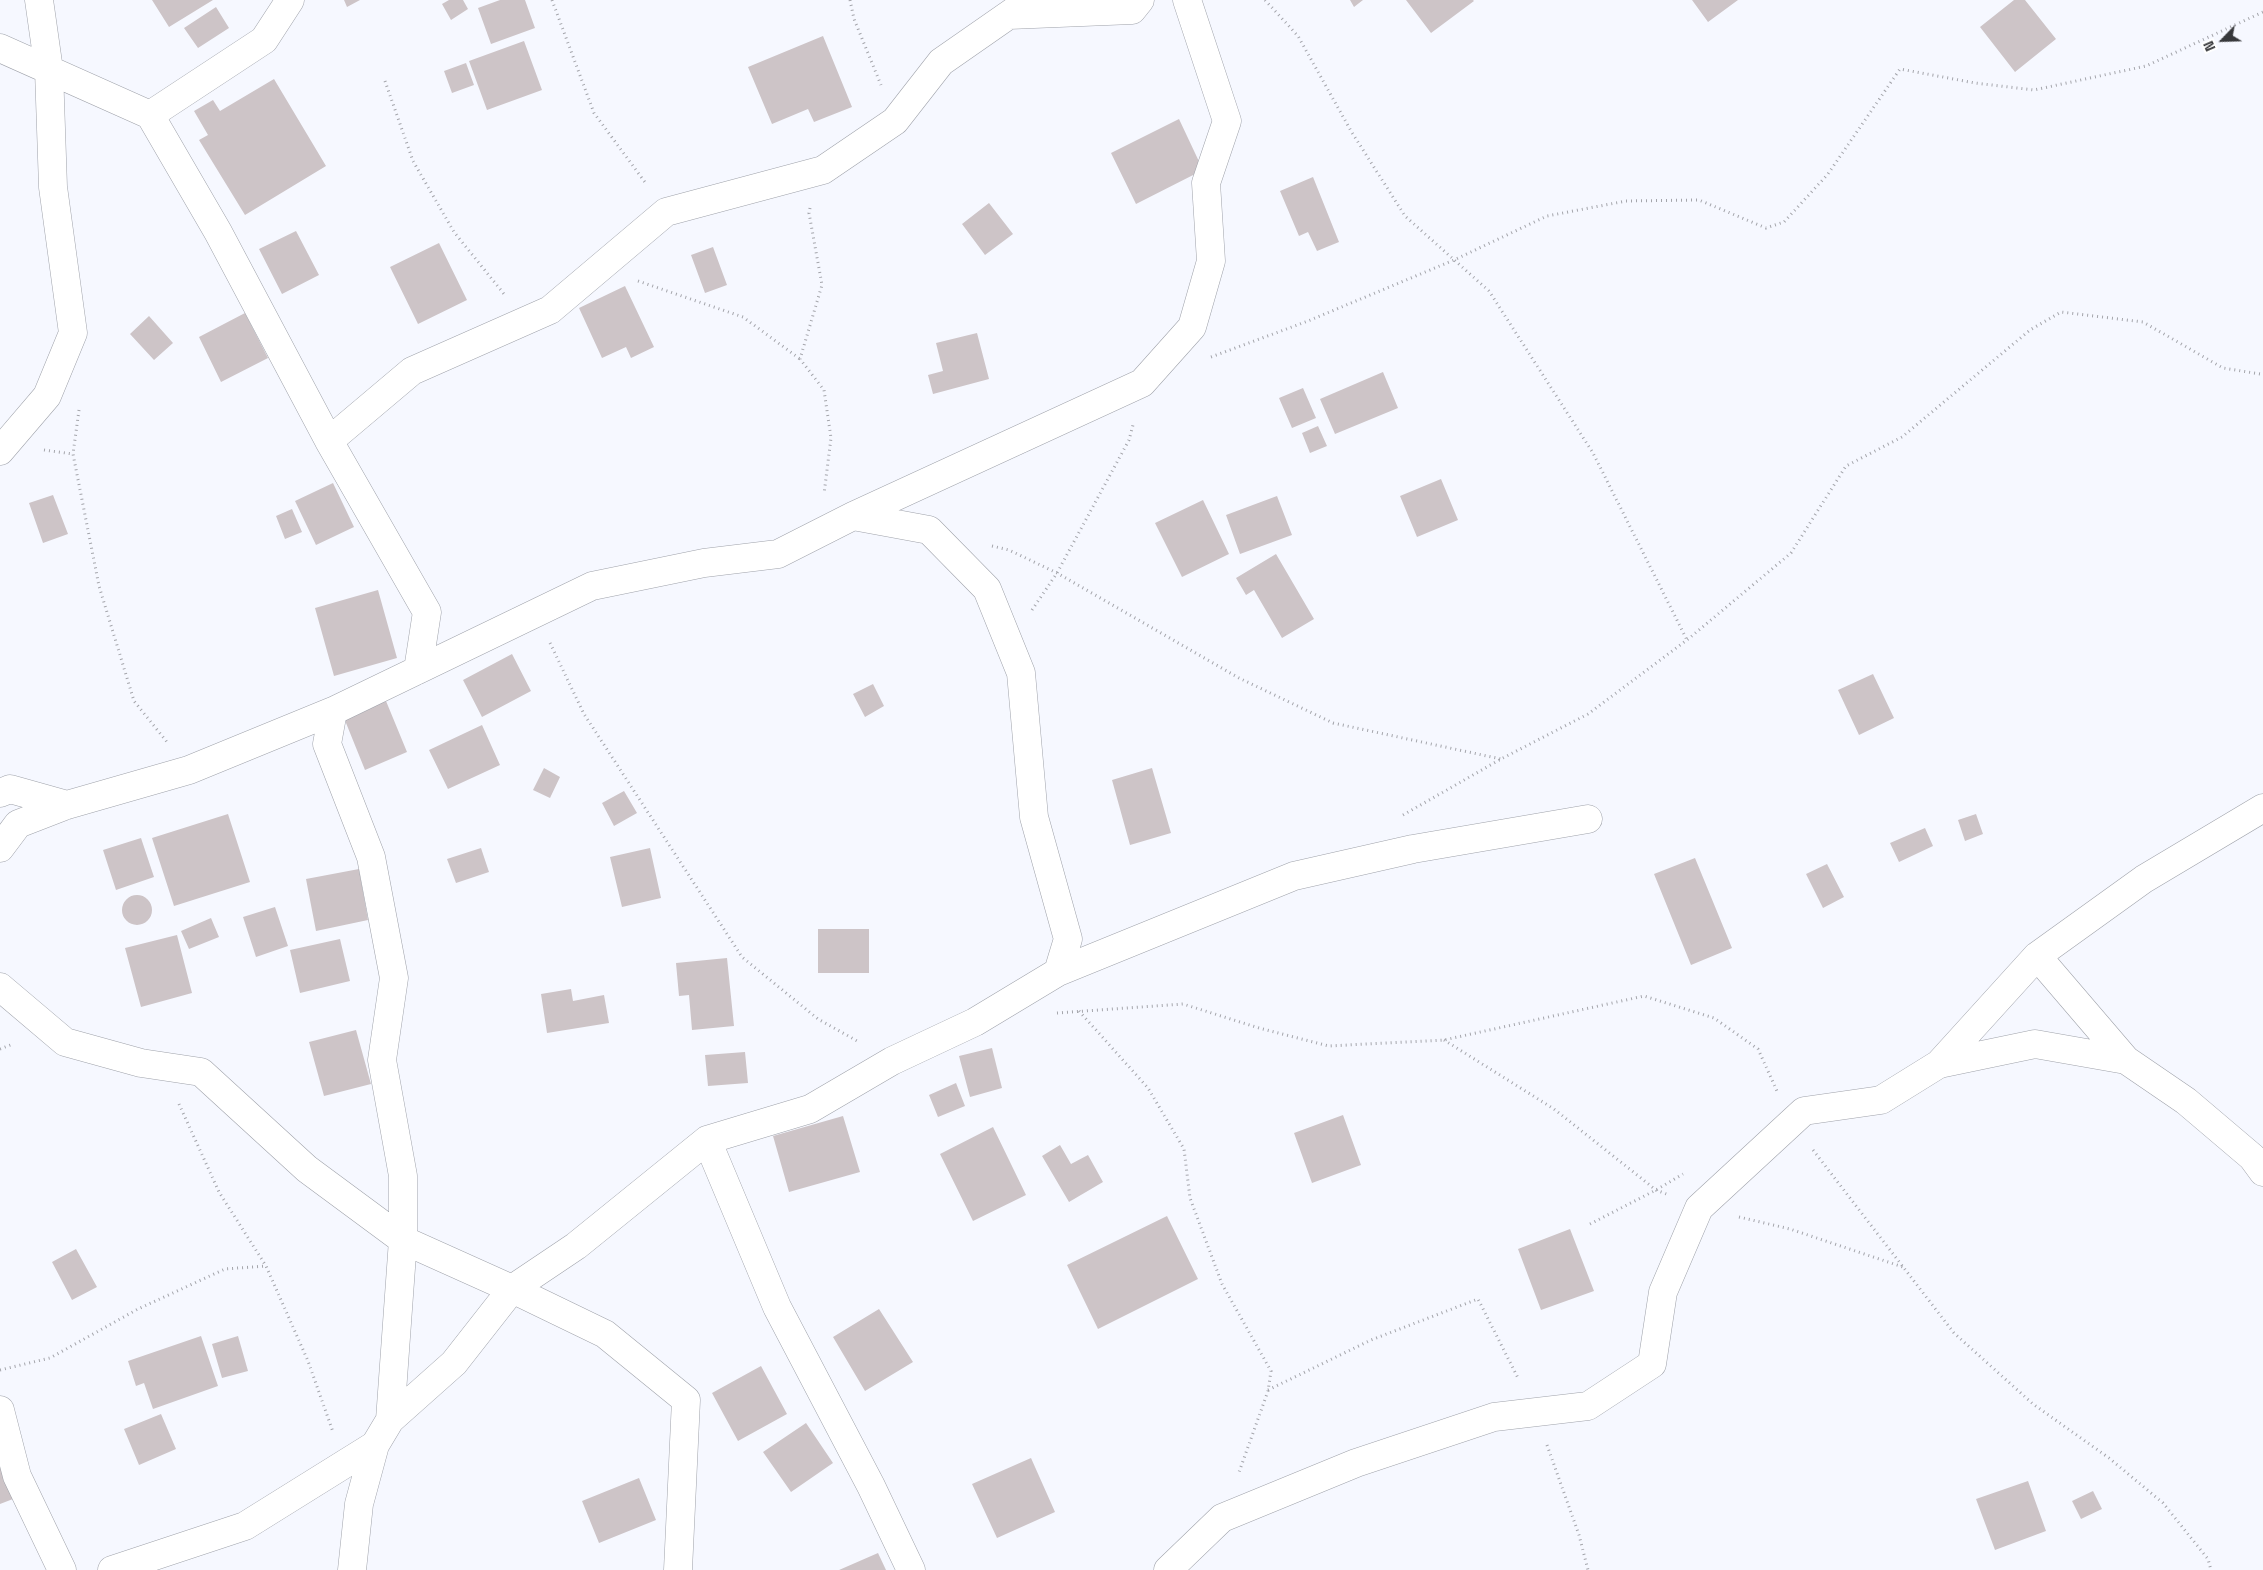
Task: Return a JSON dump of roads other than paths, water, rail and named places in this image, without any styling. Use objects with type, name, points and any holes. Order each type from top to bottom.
[{"type":"street","points":[[0,451],[48,396],[73,333],[53,187],[49,70],[39,0]]},
{"type":"street","points":[[150,116],[264,40],[290,0]]},
{"type":"street","points":[[329,441],[412,371],[550,310],[666,212],[823,170],[895,121],[941,62],[1019,8],[1132,10],[1140,0]]},
{"type":"street","points":[[0,848],[18,824],[67,805],[189,770],[333,711],[592,586],[704,563],[778,554],[853,516],[1142,384],[1192,327],[1210,261],[1206,183],[1227,121],[1187,0]]},
{"type":"street","points":[[0,48],[150,116],[218,232],[329,441],[427,612],[418,670]]},
{"type":"street","points":[[853,516],[929,530],[987,589],[1020,673],[1034,817],[1068,939],[1058,972]]},
{"type":"street","points":[[333,711],[328,744],[371,856],[394,978],[382,1060],[403,1176],[403,1240],[390,1420]]},
{"type":"street","points":[[0,793],[10,789],[67,805]]},
{"type":"street","points":[[1168,1570],[1222,1518],[1356,1463],[1494,1417],[1588,1406],[1652,1364],[1663,1292],[1699,1208],[1804,1111],[1881,1100],[1939,1064],[2037,956],[2144,879],[2263,808]]},
{"type":"street","points":[[352,1570],[359,1504],[375,1445],[390,1420],[454,1363],[512,1289],[576,1246],[707,1140],[810,1109],[892,1061],[976,1022],[1058,972],[1294,876],[1413,849],[1588,820]]},
{"type":"street","points":[[2037,956],[2126,1060],[2186,1101],[2252,1157],[2263,1172]]},
{"type":"street","points":[[0,987],[65,1042],[141,1063],[201,1072],[307,1169],[403,1240],[512,1289],[605,1334],[686,1400],[678,1570]]},
{"type":"street","points":[[1939,1064],[2035,1044],[2126,1060]]},
{"type":"street","points":[[707,1140],[776,1307],[870,1486],[911,1570]]},
{"type":"street","points":[[0,1410],[17,1476],[62,1570]]},
{"type":"street","points":[[112,1570],[245,1526],[375,1445]]}]
